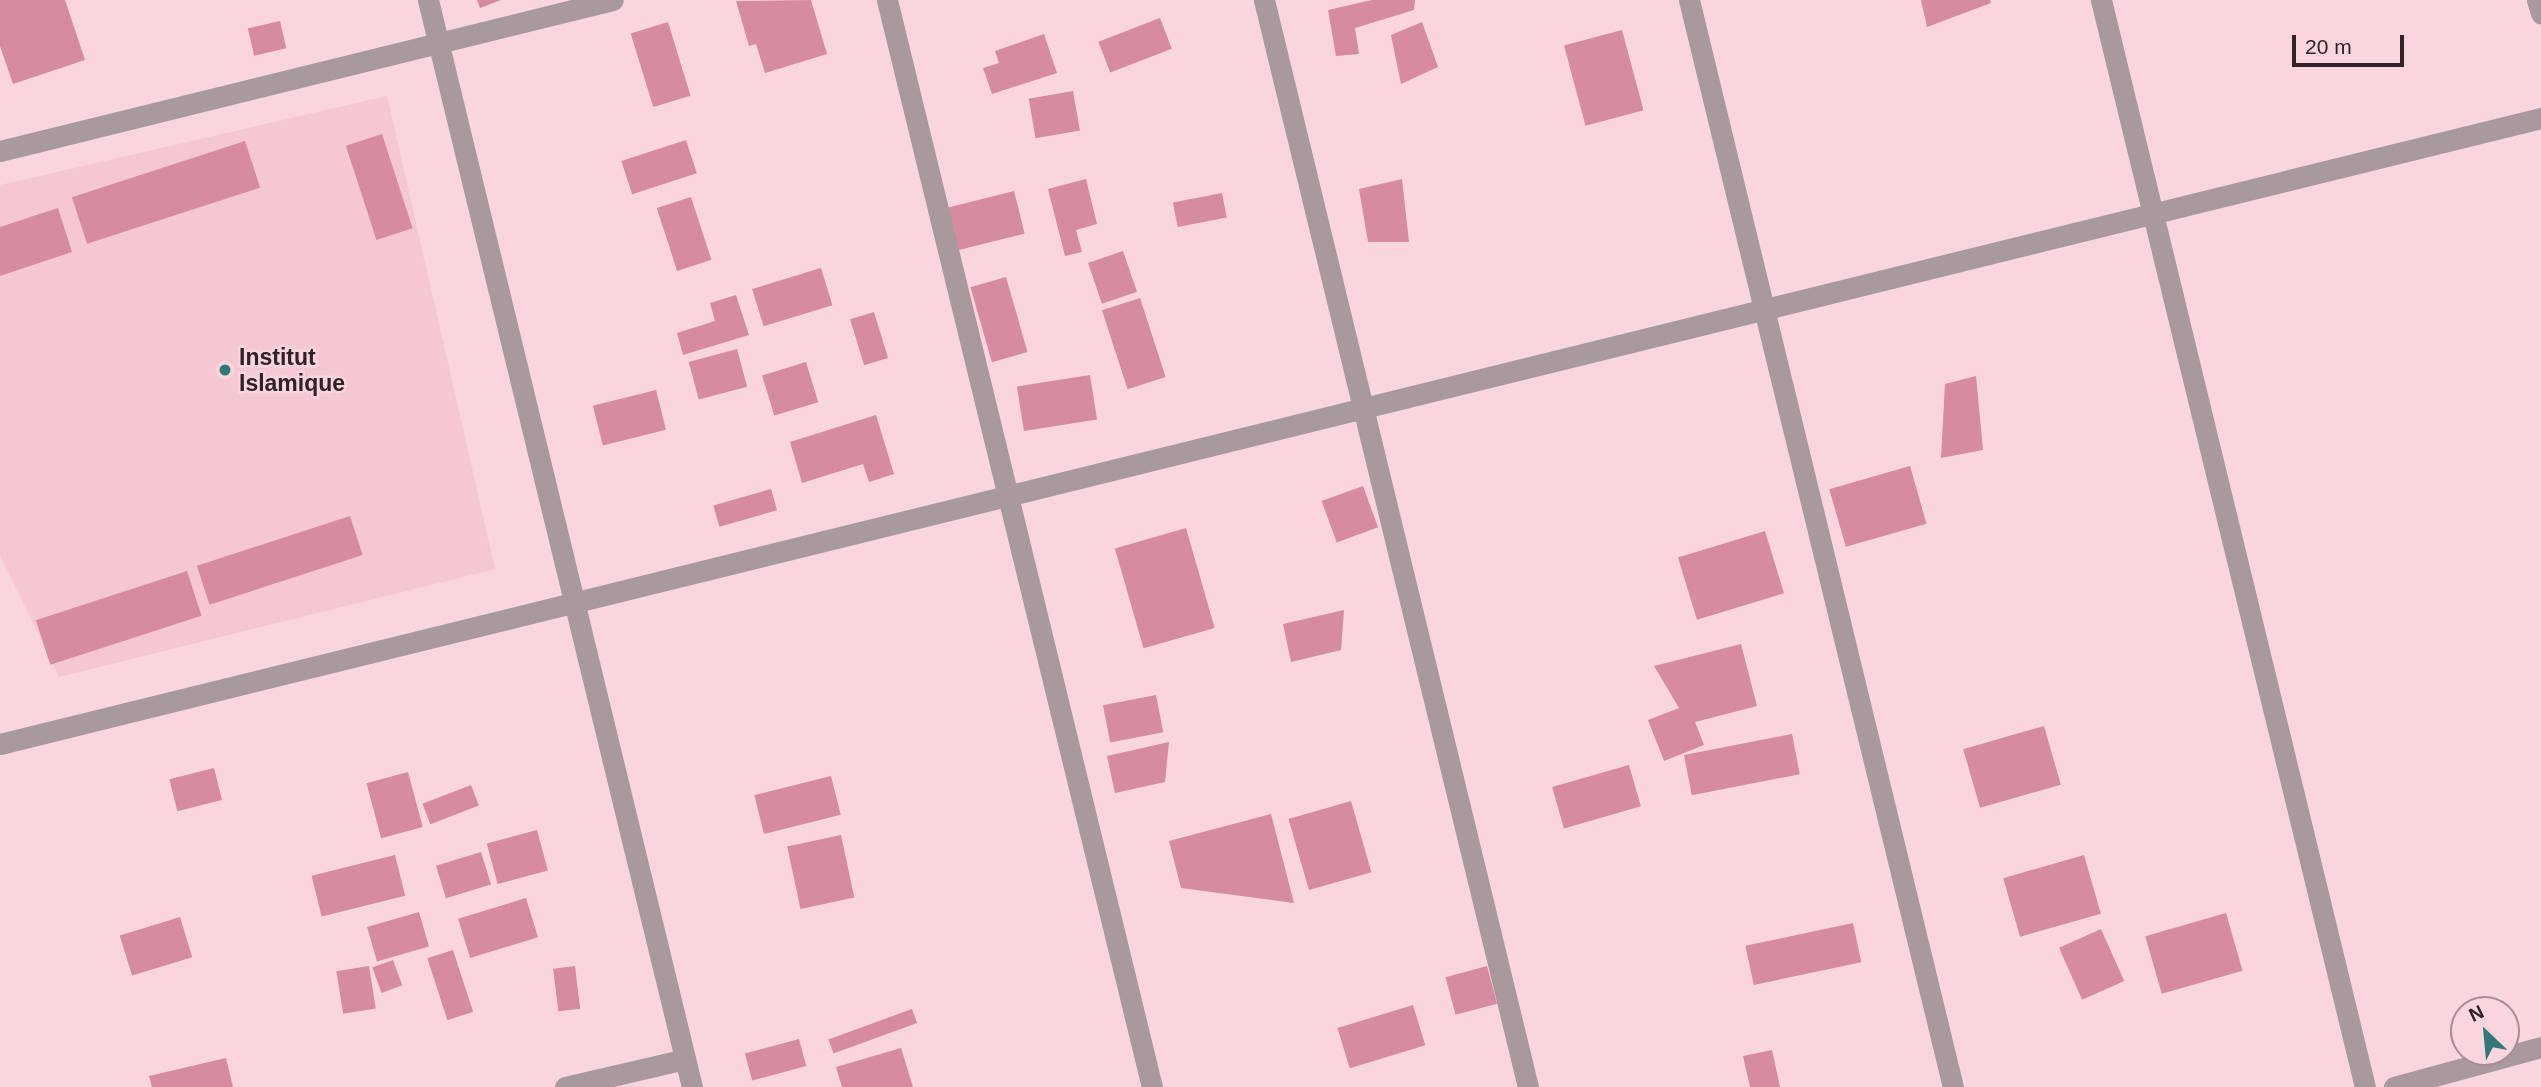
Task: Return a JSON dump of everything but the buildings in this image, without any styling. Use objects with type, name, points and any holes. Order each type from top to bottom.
[{"type":"street","points":[[428,0],[692,1087]]},
{"type":"street","points":[[0,150],[613,0]]},
{"type":"street","points":[[887,0],[1152,1087]]},
{"type":"street","points":[[1264,0],[1528,1087]]},
{"type":"street","points":[[1689,0],[1953,1087]]},
{"type":"street","points":[[2101,0],[2365,1087]]},
{"type":"street","points":[[2537,0],[2541,13]]},
{"type":"street","points":[[0,744],[2541,118]]},
{"type":"street","points":[[2394,1087],[2541,1047]]},
{"type":"street","points":[[565,1087],[685,1059]]},
{"type":"shaded area","name":"Institut Islamique","points":[[387,96],[495,569],[59,677],[0,555],[0,185]]},
{"type":"place","name":"Institut Islamique","points":[[225,370]]}]
